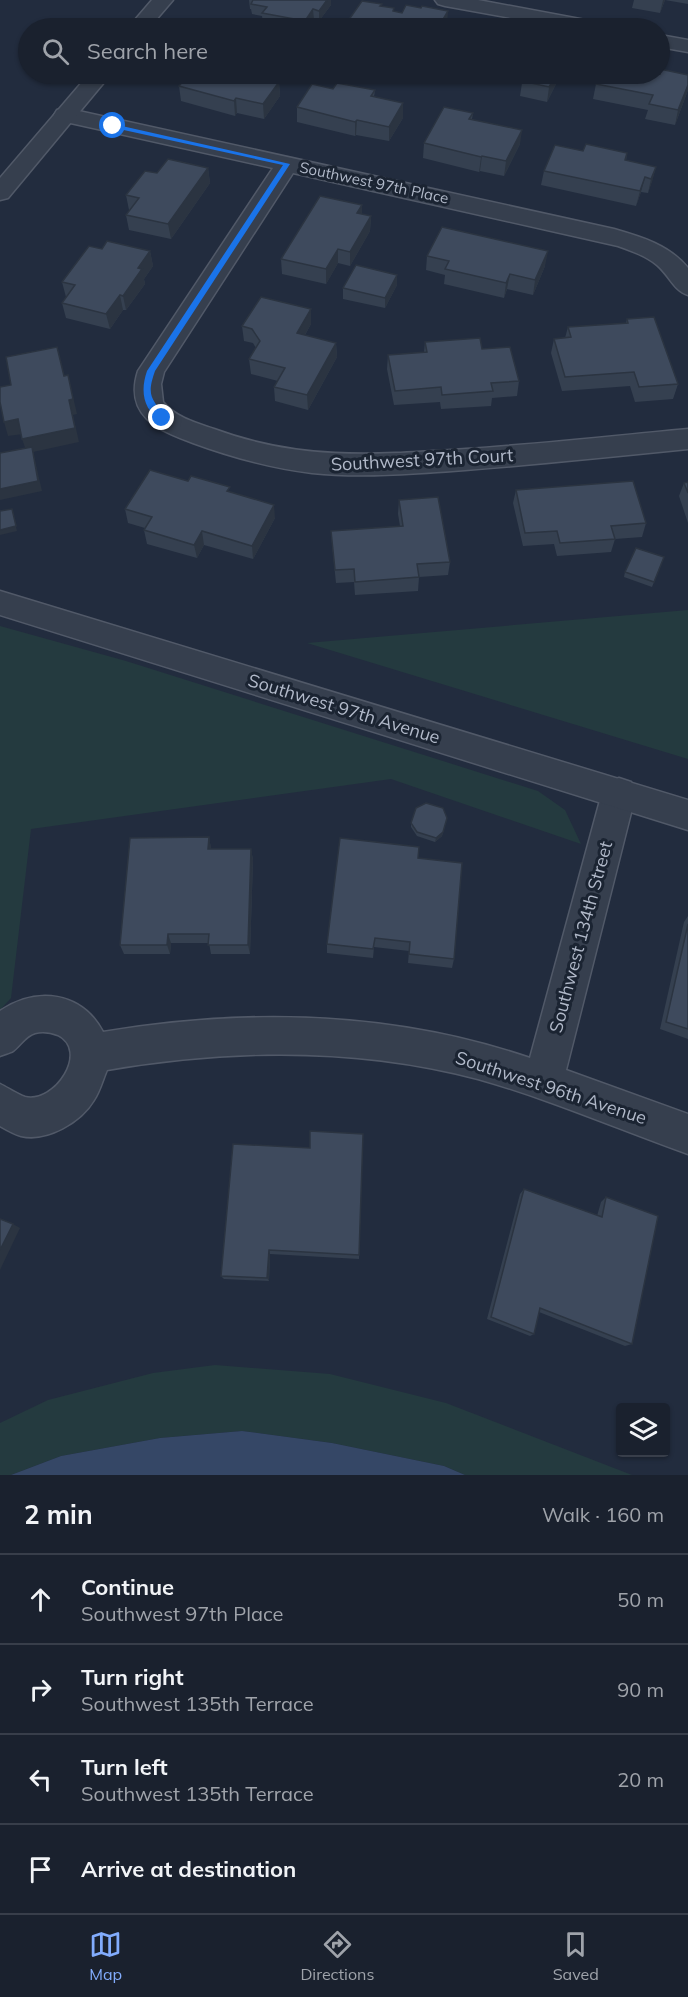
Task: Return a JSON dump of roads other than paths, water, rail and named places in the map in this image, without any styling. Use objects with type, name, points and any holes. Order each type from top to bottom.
[{"type":"street","points":[[147,18],[162,0]]},
{"type":"street","points":[[445,0],[542,18]]},
{"type":"street","points":[[670,42],[688,46]]},
{"type":"street","points":[[0,193],[91,84]]},
{"type":"street","name":"Southwest 97th Place","points":[[64,115],[614,237],[647,247],[663,256],[682,278]]},
{"type":"street","name":"Southwest 97th Court","points":[[287,164],[151,371],[146,386],[147,399],[162,418],[184,429],[223,442],[294,459],[348,466],[469,460],[688,440]]},
{"type":"street","name":"Southwest 97th Avenue","points":[[0,603],[688,815]]},
{"type":"street","name":"Southwest 134th Street","points":[[543,1082],[619,793]]},
{"type":"street","points":[[0,1037],[15,1023],[31,1015],[48,1013],[63,1017],[77,1025],[86,1038],[91,1053],[89,1070],[82,1086],[70,1101],[55,1111],[38,1117],[21,1116],[6,1110],[0,1104]]},
{"type":"street","name":"Southwest 96th Avenue","points":[[91,1053],[144,1043],[237,1035],[340,1037],[386,1042],[470,1058],[688,1134]]},
{"type":"water","points":[[242,1431],[332,1443],[444,1466],[465,1475],[11,1475],[61,1456],[160,1438]]}]
